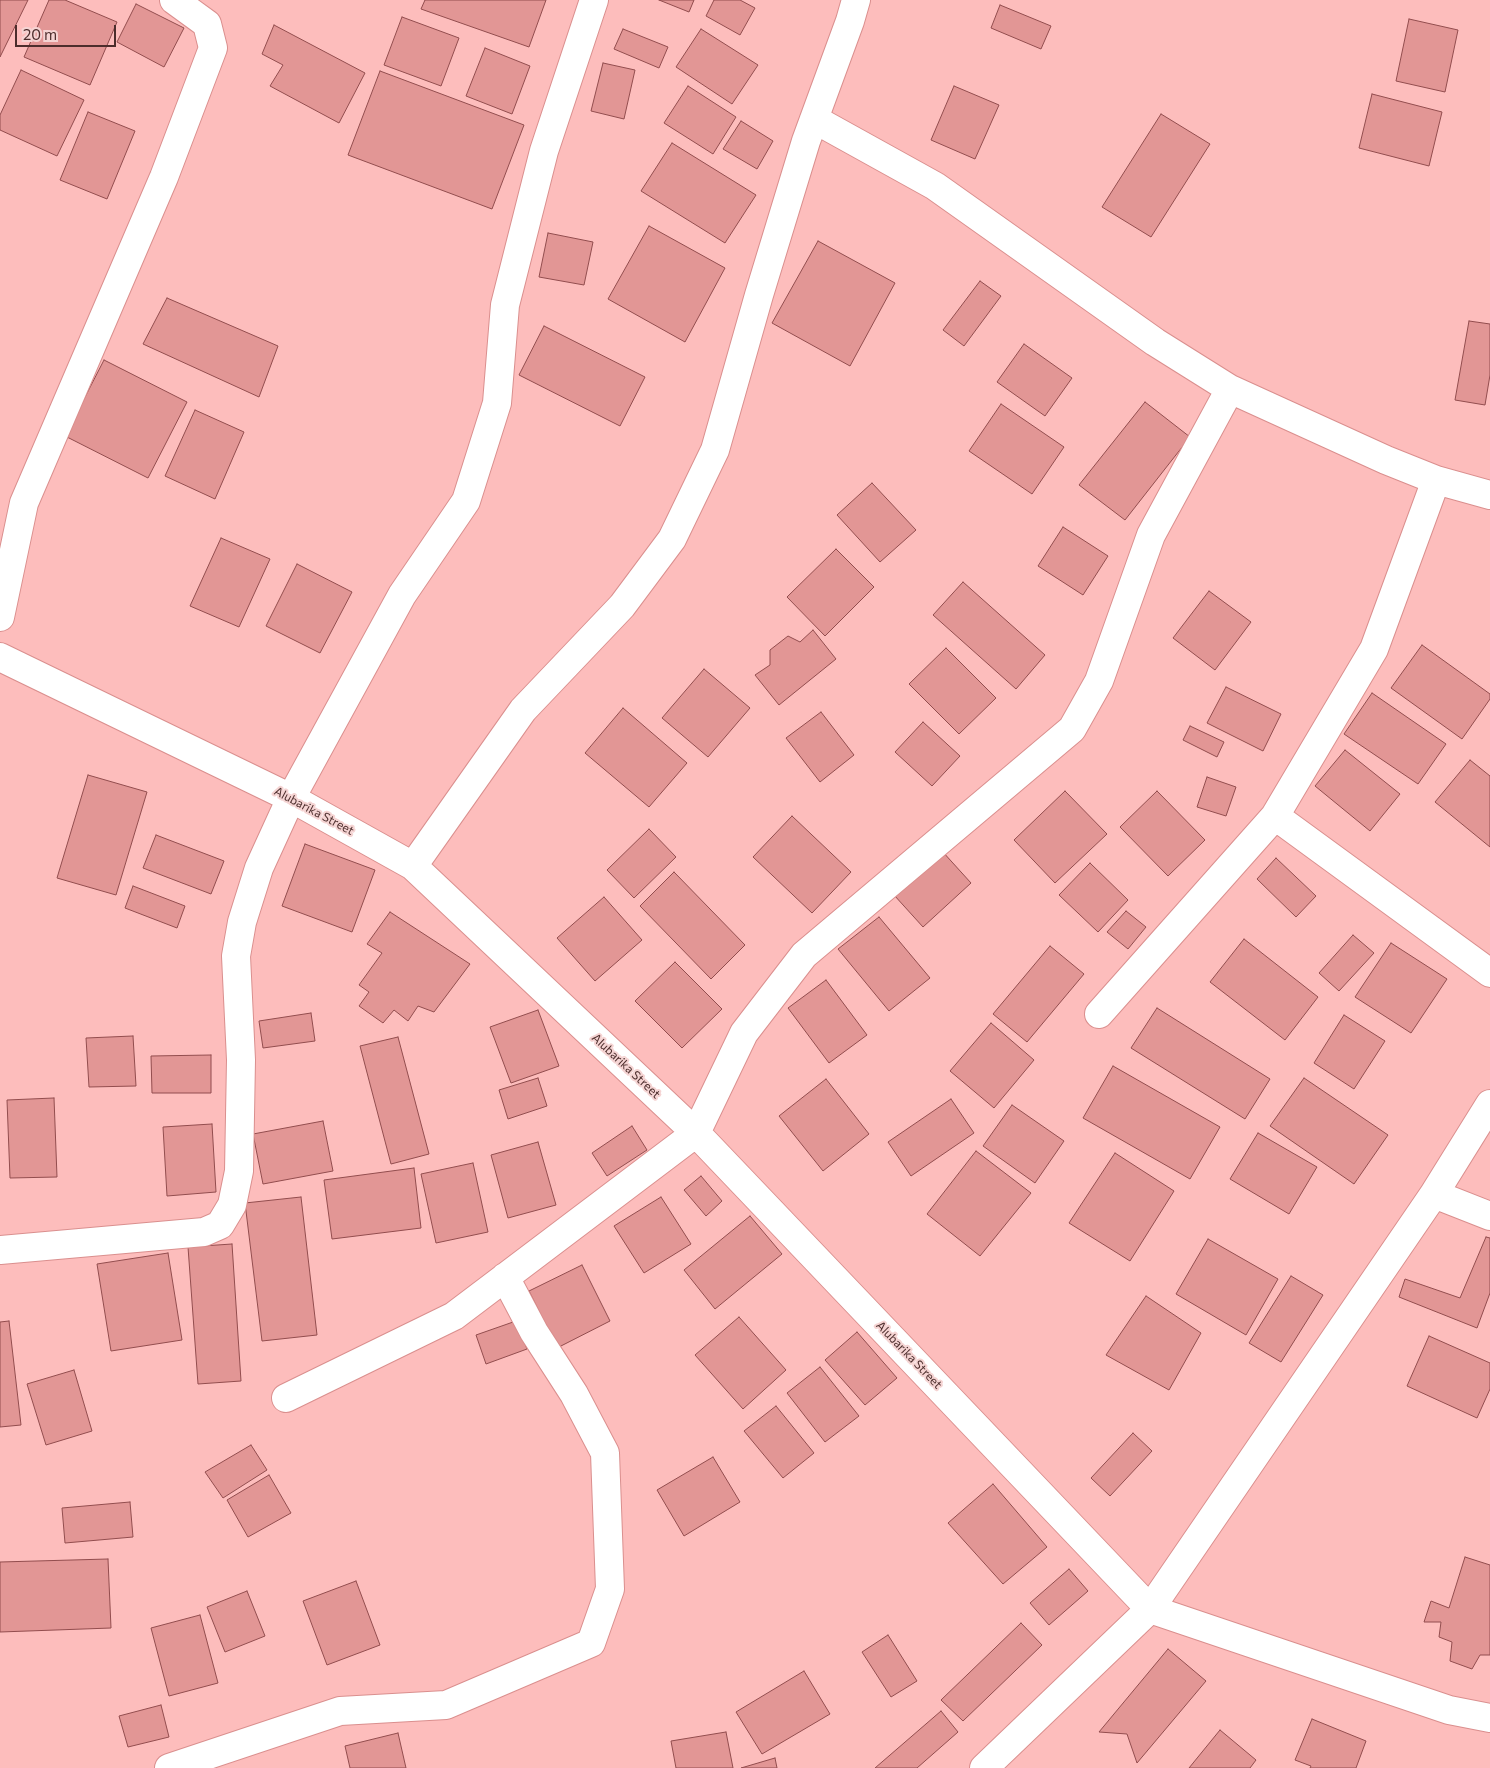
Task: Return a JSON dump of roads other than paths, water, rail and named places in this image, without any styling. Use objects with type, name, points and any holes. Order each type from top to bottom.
[{"type":"street","points":[[0,616],[24,503],[164,177],[213,48],[207,24],[174,0]]},
{"type":"street","points":[[0,1250],[204,1232],[220,1225],[232,1205],[239,1171],[241,1060],[236,956],[242,922],[258,868],[291,798],[402,595],[466,501],[497,404],[505,305],[544,151],[594,0]]},
{"type":"street","points":[[412,866],[524,710],[622,606],[672,539],[715,450],[759,296],[814,119],[856,0]]},
{"type":"street","points":[[814,119],[936,186],[1155,342],[1230,389],[1386,460],[1436,480],[1490,495]]},
{"type":"street","points":[[286,1398],[454,1316],[696,1132],[744,1033],[804,955],[1072,729],[1100,681],[1151,535],[1230,389]]},
{"type":"street","points":[[1099,1014],[1275,816],[1374,649],[1436,480]]},
{"type":"street","name":"Alubarika Street","points":[[0,657],[291,798],[412,866],[696,1132],[1150,1609]]},
{"type":"street","points":[[1275,816],[1490,973]]},
{"type":"street","points":[[984,1768],[1150,1609],[1434,1194],[1490,1104]]},
{"type":"street","points":[[1434,1194],[1490,1216]]},
{"type":"street","points":[[169,1768],[340,1711],[446,1705],[591,1643],[610,1589],[605,1453],[574,1394],[534,1332],[505,1277]]},
{"type":"street","points":[[1150,1609],[1448,1710],[1490,1718]]}]
